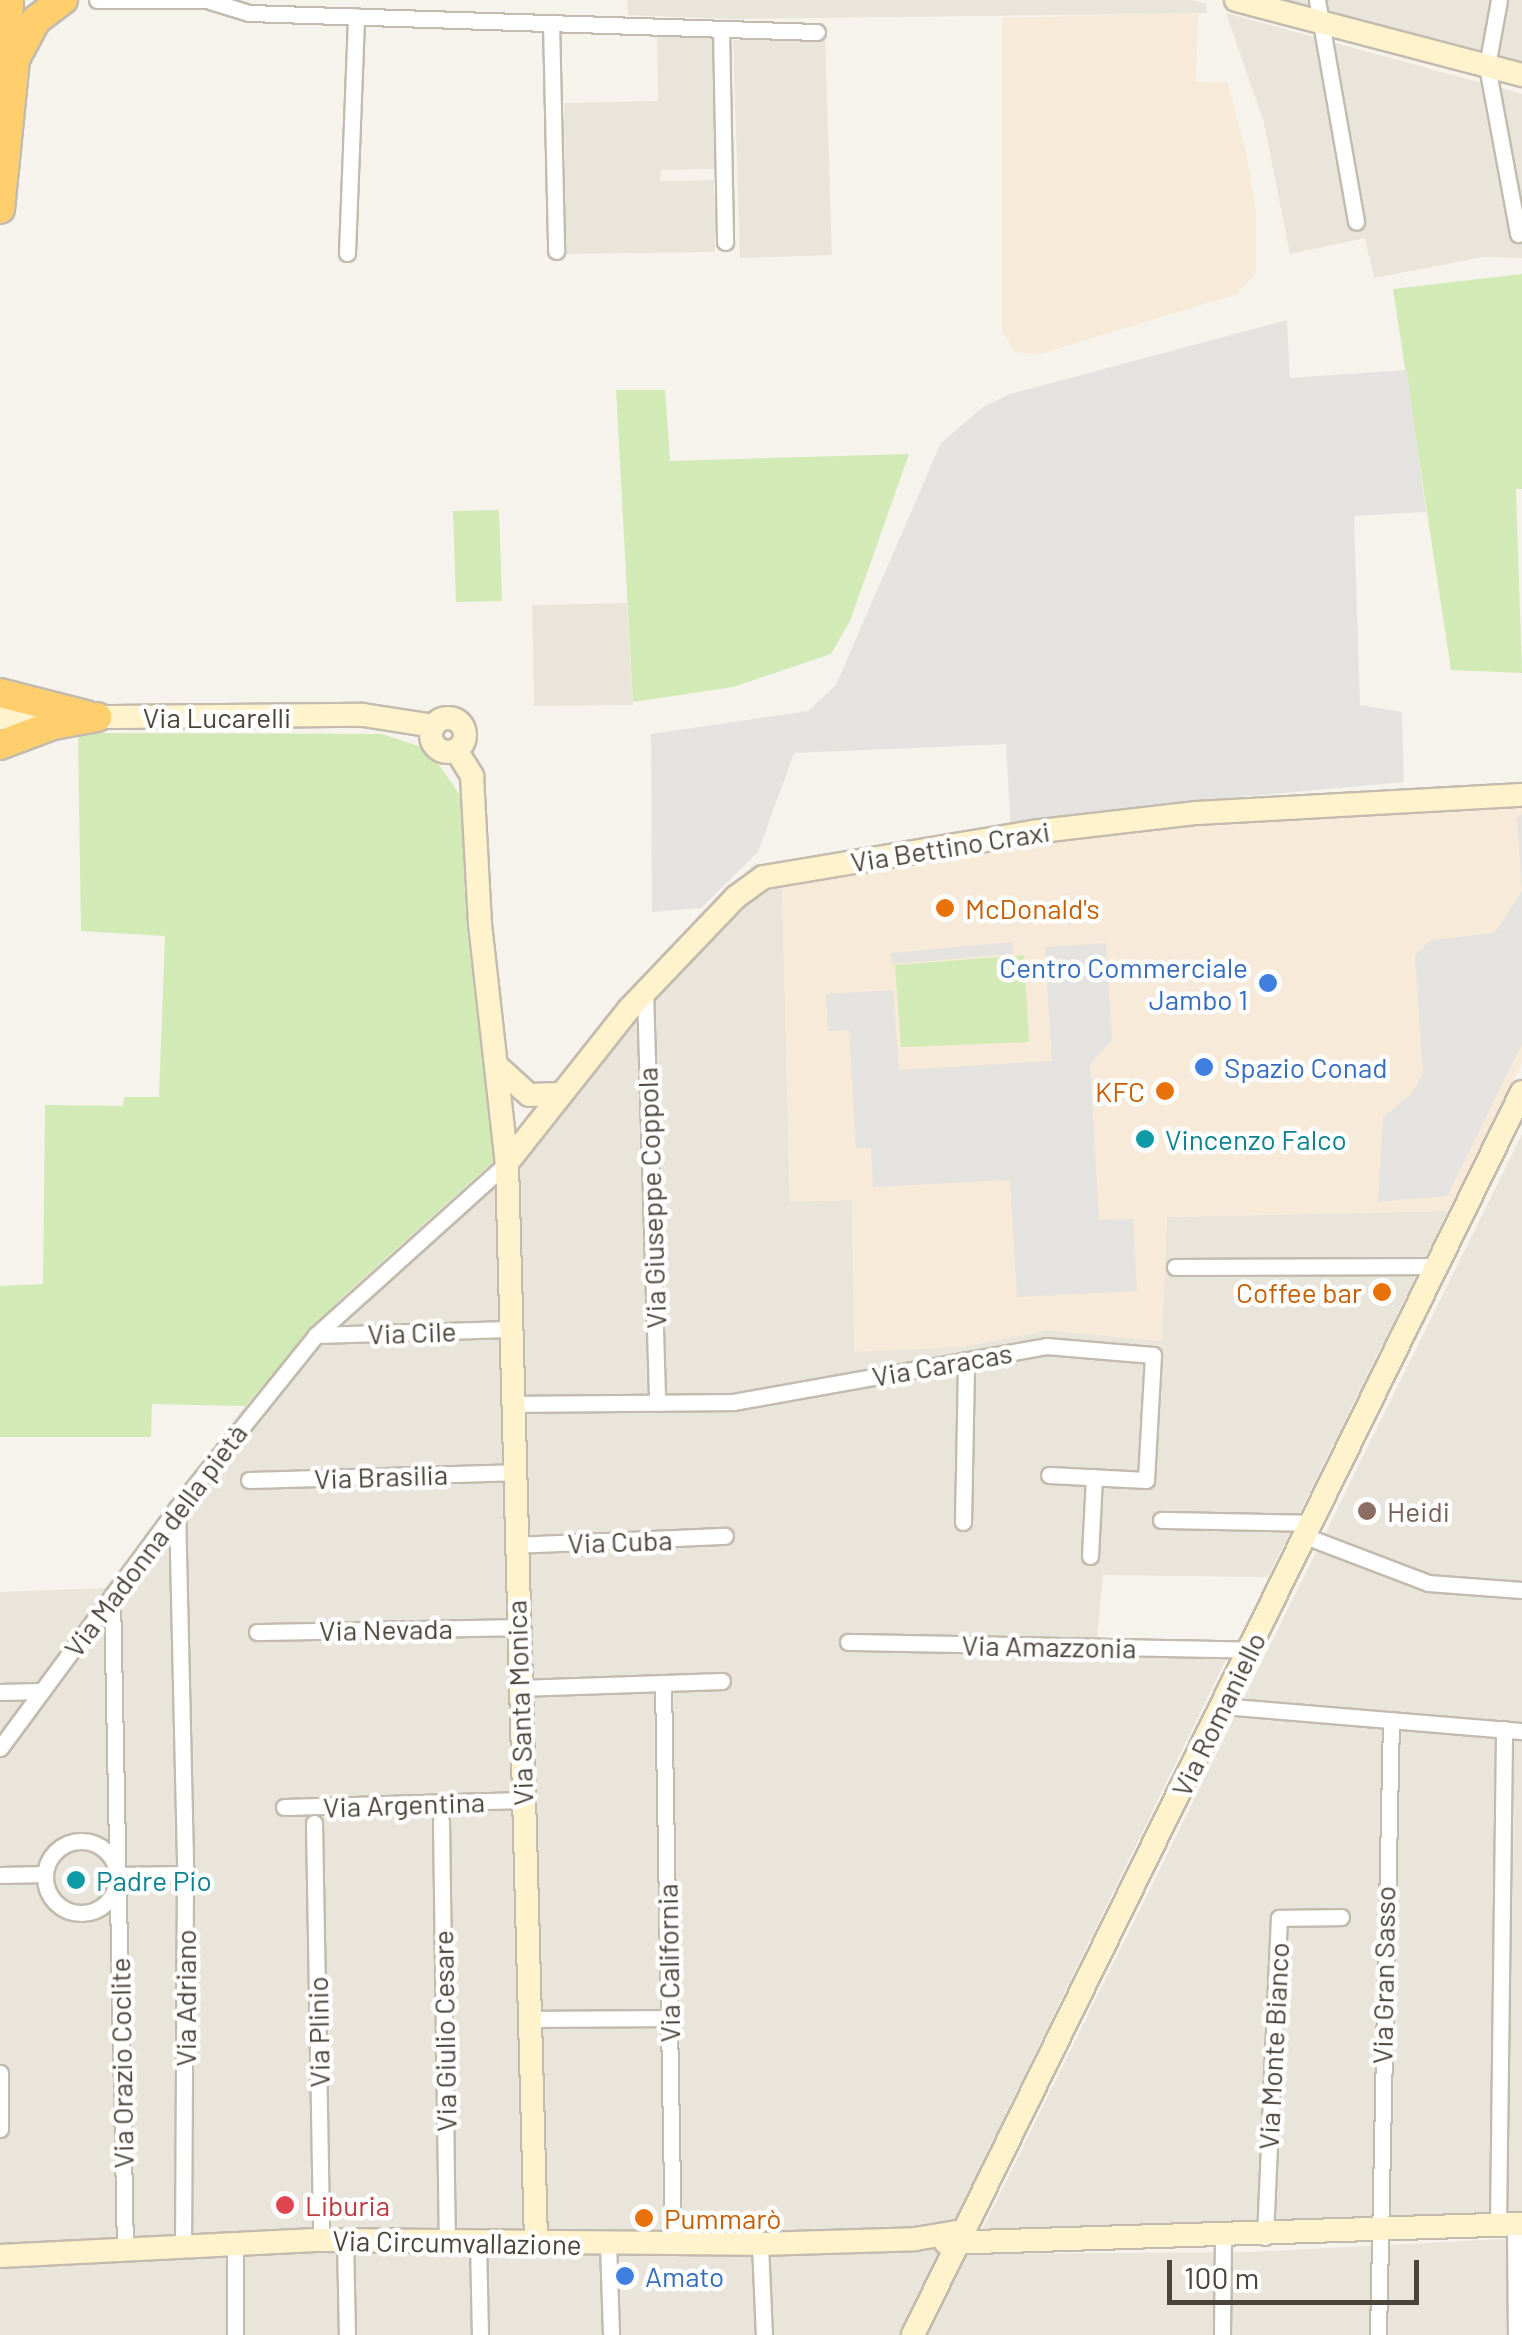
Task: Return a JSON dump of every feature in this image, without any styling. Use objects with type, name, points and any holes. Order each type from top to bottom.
[{"type":"highway","points":[[0,140],[9,0]]},
{"type":"highway","points":[[0,209],[16,59],[36,20],[64,0]]},
{"type":"highway","points":[[0,693],[98,718]]},
{"type":"highway","points":[[0,745],[53,725],[98,718]]},
{"type":"street","points":[[97,0],[211,0],[249,13],[817,32]]},
{"type":"street","points":[[1236,0],[1318,11],[1522,76]]},
{"type":"street","points":[[1499,0],[1487,66],[1518,234]]},
{"type":"street","points":[[1318,11],[1356,222]]},
{"type":"street","points":[[347,254],[356,16]]},
{"type":"street","points":[[551,23],[556,251]]},
{"type":"street","points":[[721,29],[724,242]]},
{"type":"street","name":"Via Lucarelli","points":[[0,718],[363,716],[434,726],[436,746],[456,750],[472,776],[507,1163]]},
{"type":"street","name":"Via Bettino Craxi","points":[[507,1163],[644,992],[744,889],[764,877],[1032,832],[1200,812],[1522,795]]},
{"type":"street","name":"Via Giuseppe Coppola","points":[[644,992],[657,1403]]},
{"type":"street","points":[[497,1066],[529,1094],[560,1094]]},
{"type":"street","name":"Via Romaniello","points":[[913,2335],[1522,1092]]},
{"type":"street","name":"Via Santa Monica","points":[[507,1163],[515,1627],[524,1800],[536,2243]]},
{"type":"street","name":"Via Madonna della pietà","points":[[0,1748],[177,1508],[316,1335],[507,1163]]},
{"type":"street","points":[[1176,1266],[1437,1266]]},
{"type":"street","name":"Via Cile","points":[[316,1335],[509,1329]]},
{"type":"street","name":"Via Caracas","points":[[510,1404],[733,1402],[1046,1346],[1152,1355],[1146,1480],[1049,1475]]},
{"type":"street","points":[[963,1522],[966,1360]]},
{"type":"street","name":"Via Brasilia","points":[[248,1480],[514,1472]]},
{"type":"street","points":[[1090,1556],[1094,1477]]},
{"type":"street","name":"Via Adriano","points":[[177,1508],[186,1874],[183,2249]]},
{"type":"street","points":[[1161,1520],[1308,1529],[1428,1583],[1522,1590]]},
{"type":"street","name":"Via Cuba","points":[[515,1545],[725,1536]]},
{"type":"street","name":"Via Orazio Coclite","points":[[112,1596],[124,2250]]},
{"type":"street","name":"Via Nevada","points":[[257,1632],[515,1627]]},
{"type":"street","name":"Via Amazzonia","points":[[848,1642],[1249,1650]]},
{"type":"street","points":[[519,1688],[722,1680]]},
{"type":"street","name":"Via California","points":[[663,1683],[672,2244]]},
{"type":"street","points":[[0,1692],[42,1691]]},
{"type":"street","points":[[1222,1706],[1522,1732]]},
{"type":"street","name":"Via Gran Sasso","points":[[1378,2335],[1391,1720]]},
{"type":"street","points":[[1504,1729],[1516,2335]]},
{"type":"street","name":"Via Argentina","points":[[284,1807],[524,1800]]},
{"type":"street","name":"Via Giulio Cesare","points":[[441,1821],[447,2240]]},
{"type":"street","name":"Via Plinio","points":[[314,1823],[321,2240]]},
{"type":"street","points":[[88,1841],[108,1853],[118,1875],[111,1897],[81,1913],[51,1897],[46,1874],[64,1845],[88,1841]]},
{"type":"street","points":[[0,1875],[46,1874]]},
{"type":"street","points":[[118,1875],[186,1874]]},
{"type":"street","name":"Via Monte Bianco","points":[[1265,2237],[1279,1918],[1341,1917]]},
{"type":"street","points":[[527,2019],[669,2018]]},
{"type":"street","points":[[0,2074],[0,2129]]},
{"type":"street","name":"Via Circumvallazione","points":[[0,2256],[321,2240],[760,2244],[921,2242],[961,2236],[1224,2239],[1512,2225]]},
{"type":"street","points":[[1222,2335],[1224,2239]]},
{"type":"street","points":[[345,2240],[347,2335]]},
{"type":"street","points":[[478,2241],[480,2335]]},
{"type":"street","points":[[921,2242],[948,2264]]},
{"type":"street","points":[[608,2243],[611,2335]]},
{"type":"street","points":[[760,2244],[764,2335]]},
{"type":"street","points":[[235,2245],[236,2335]]},
{"type":"shaded area","points":[[627,0],[1192,0],[1206,4],[1207,13],[731,19],[628,15]]},
{"type":"shaded area","points":[[1282,0],[1522,0],[1522,68],[1483,57]]},
{"type":"shaded area","points":[[1198,13],[1196,82],[1228,83],[1256,212],[1256,273],[1237,294],[1040,354],[1015,352],[1002,331],[1002,18]]},
{"type":"shaded area","points":[[1226,13],[1522,94],[1522,258],[1483,257],[1374,278],[1365,238],[1290,254],[1264,123]]},
{"type":"shaded area","points":[[712,34],[715,169],[661,170],[660,181],[714,180],[715,252],[566,254],[564,103],[658,101],[657,36]]},
{"type":"shaded area","points":[[825,37],[832,255],[740,258],[733,40]]},
{"type":"shaded area","points":[[1287,320],[1290,378],[1407,370],[1426,512],[1354,516],[1360,705],[1402,712],[1404,782],[1185,802],[1011,829],[1006,744],[794,753],[758,852],[701,908],[652,912],[651,734],[808,711],[836,685],[941,443],[983,407],[1010,394]]},
{"type":"shaded area","points":[[627,603],[633,705],[534,706],[532,605]]},
{"type":"shaded area","points":[[1522,805],[1522,1063],[1448,1211],[1167,1217],[1162,1341],[1047,1330],[961,1347],[854,1352],[852,1200],[790,1202],[782,883],[1196,820]]},
{"type":"shaded area","points":[[1522,814],[1522,891],[1517,819]]},
{"type":"shaded area","points":[[755,863],[782,883],[790,1201],[852,1200],[961,1347],[1047,1330],[1161,1341],[1167,1217],[1448,1211],[1268,1577],[1103,1575],[1097,1640],[1234,1643],[931,2268],[966,2254],[1249,2252],[1522,2238],[1522,2335],[0,2335],[0,1592],[105,1588],[245,1406],[340,1299],[496,1159],[584,1050]]},
{"type":"shaded area","points":[[1522,891],[1522,1044],[1447,1196],[1378,1202],[1383,1117],[1412,1093],[1423,1073],[1415,955],[1431,940],[1495,933]]},
{"type":"shaded area","points":[[1012,942],[1013,954],[892,964],[891,953]]},
{"type":"shaded area","points":[[1106,943],[1112,1040],[1090,1064],[1099,1220],[1133,1219],[1137,1291],[1017,1297],[1010,1180],[873,1187],[871,1148],[856,1148],[849,1030],[828,1031],[826,994],[893,990],[899,1070],[1052,1061],[1045,947]]},
{"type":"shaded area","points":[[1522,1134],[1522,2214],[982,2230]]},
{"type":"green space","points":[[1522,274],[1522,489],[1516,489],[1522,673],[1451,670],[1393,289]]},
{"type":"green space","points":[[616,390],[665,390],[670,461],[909,454],[850,621],[831,654],[733,687],[633,702]]},
{"type":"green space","points":[[499,510],[502,601],[456,602],[453,511]]},
{"type":"green space","points":[[78,733],[382,734],[428,749],[460,795],[467,932],[496,1159],[340,1299],[245,1406],[152,1404],[151,1437],[0,1437],[0,1286],[43,1284],[45,1105],[123,1106],[124,1097],[159,1097],[165,936],[81,931]]},
{"type":"green space","points":[[1024,955],[1029,1042],[901,1047],[895,965]]},
{"type":"place","name":"McDonald's","points":[[945,908]]},
{"type":"place","name":"Centro Commerciale Jambo 1","points":[[1268,983]]},
{"type":"place","name":"Spazio Conad","points":[[1204,1067]]},
{"type":"place","name":"KFC","points":[[1165,1091]]},
{"type":"place","name":"Vincenzo Falco","points":[[1145,1139]]},
{"type":"place","name":"Coffee bar","points":[[1382,1292]]},
{"type":"place","name":"Heidi","points":[[1367,1511]]},
{"type":"place","name":"Padre Pio","points":[[76,1880]]},
{"type":"place","name":"Liburia","points":[[285,2205]]},
{"type":"place","name":"Pummarò","points":[[644,2218]]},
{"type":"place","name":"Amato","points":[[625,2276]]}]
